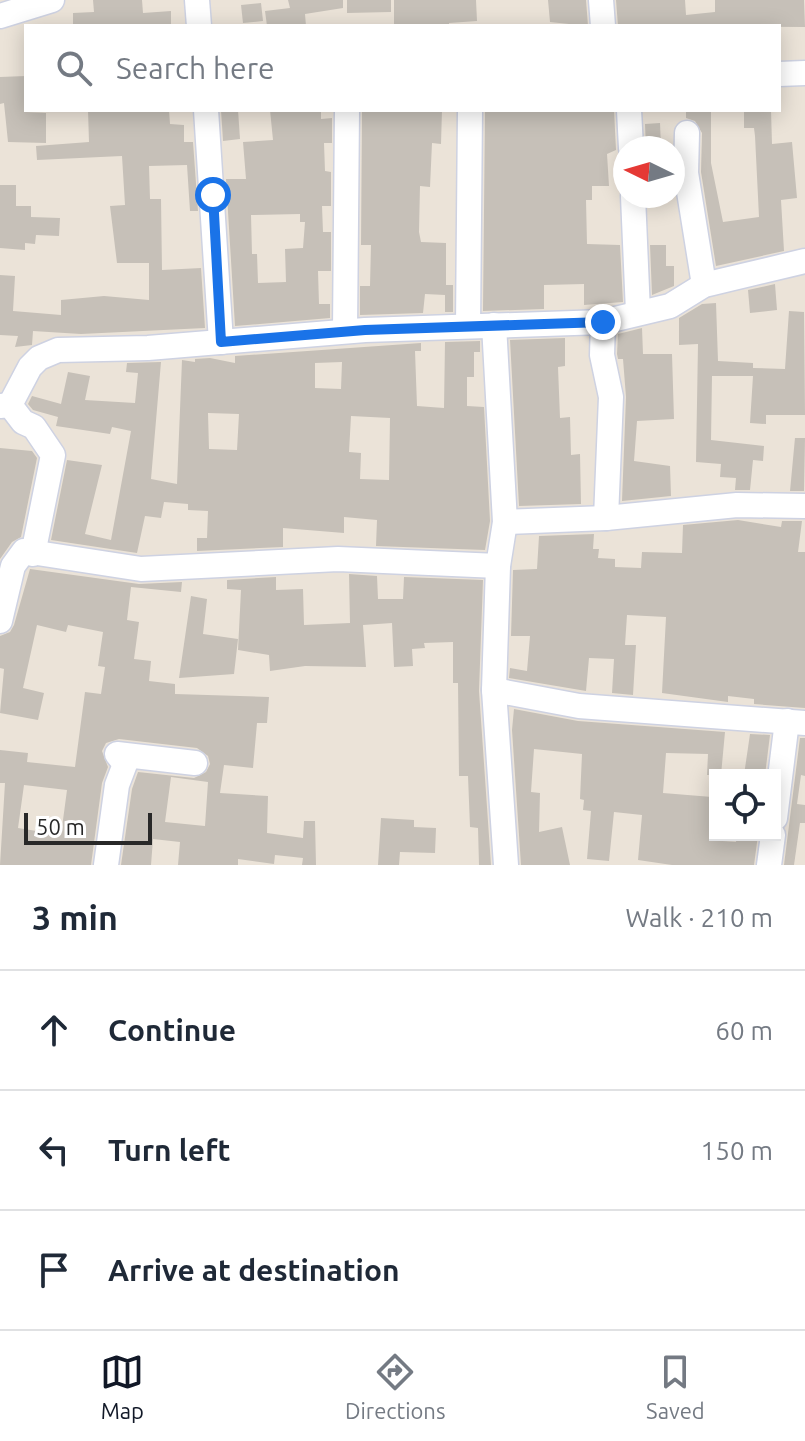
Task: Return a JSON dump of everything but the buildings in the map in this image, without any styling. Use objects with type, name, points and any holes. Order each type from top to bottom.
[{"type":"street","points":[[0,16],[52,0]]},
{"type":"street","points":[[197,0],[199,24]]},
{"type":"street","points":[[601,0],[603,24]]},
{"type":"street","points":[[781,74],[805,73]]},
{"type":"street","points":[[206,112],[221,342]]},
{"type":"street","points":[[345,331],[347,112]]},
{"type":"street","points":[[468,326],[470,112]]},
{"type":"street","points":[[629,112],[630,136]]},
{"type":"street","points":[[687,133],[686,173],[704,285]]},
{"type":"street","points":[[634,208],[638,312]]},
{"type":"street","points":[[33,554],[53,455],[34,427],[23,422],[5,405],[30,367],[39,358],[58,350],[221,342],[345,331],[603,322],[670,306],[704,285],[805,261]]},
{"type":"street","points":[[603,322],[602,355],[611,397],[606,518]]},
{"type":"street","points":[[494,325],[505,522],[498,566],[494,690],[506,865]]},
{"type":"street","points":[[505,522],[606,518],[737,505],[805,506]]},
{"type":"street","points":[[0,621],[13,566],[24,551],[141,569],[338,559],[498,566]]},
{"type":"street","points":[[494,690],[579,706],[796,722],[781,791]]},
{"type":"street","points":[[106,865],[117,785],[125,764],[117,754],[195,763]]},
{"type":"street","points":[[769,865],[772,841]]},
{"type":"route","points":[[213,195],[221,342],[365,330],[603,322]]}]
